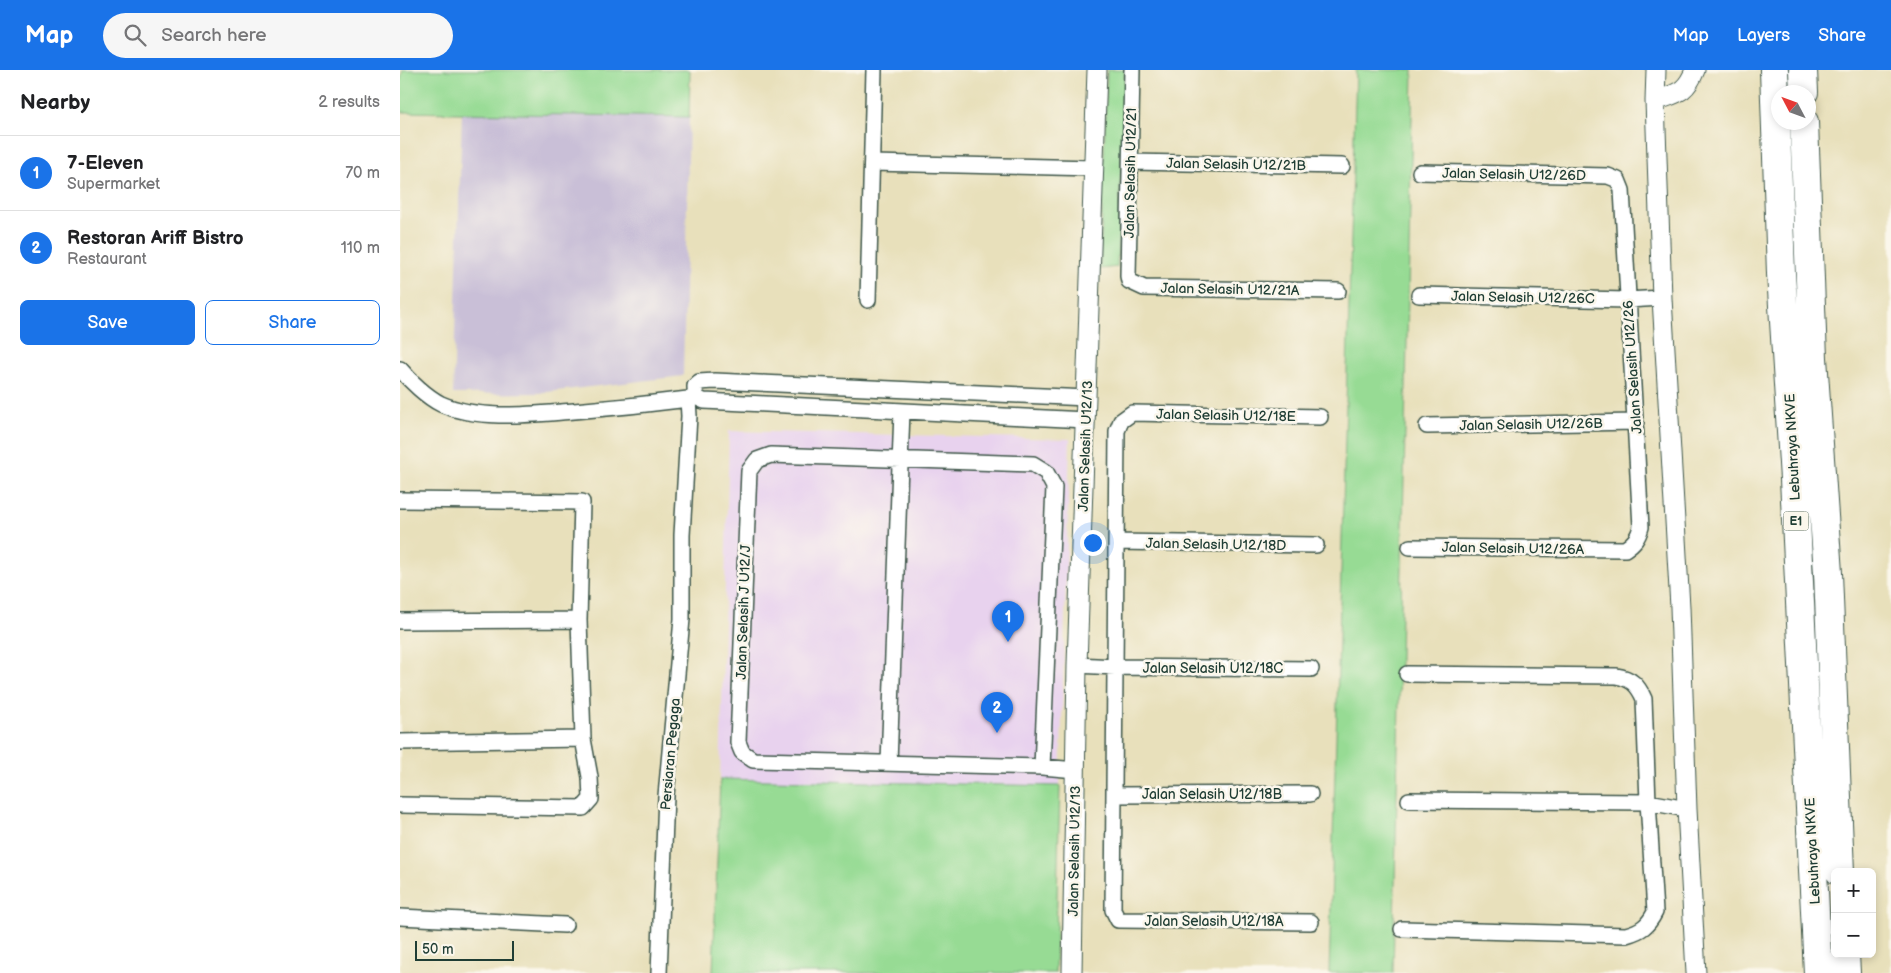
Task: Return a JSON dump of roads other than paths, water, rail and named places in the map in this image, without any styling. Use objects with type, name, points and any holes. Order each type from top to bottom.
[{"type":"highway","name":"Lebuhraya NKVE","points":[[1774,70],[1781,274],[1794,479],[1818,973]]},
{"type":"highway","points":[[1804,70],[1804,85]]},
{"type":"highway","name":"Lebuhraya NKVE","points":[[1804,130],[1813,358],[1828,573],[1840,868]]},
{"type":"highway","points":[[1845,958],[1846,973]]},
{"type":"street","points":[[868,300],[874,70]]},
{"type":"street","name":"Jalan Selasih U12/13","points":[[1072,973],[1077,665],[1097,70]]},
{"type":"street","name":"Jalan Selasih U12/21","points":[[1128,276],[1132,70]]},
{"type":"street","points":[[1656,70],[1655,101],[1662,298],[1680,607],[1687,809],[1696,973]]},
{"type":"street","points":[[1655,101],[1677,94],[1689,84],[1694,70]]},
{"type":"street","name":"Jalan Selasih U12/21B","points":[[1131,162],[1342,166]]},
{"type":"street","points":[[872,163],[1094,168]]},
{"type":"street","name":"Jalan Selasih U12/26D","points":[[1420,172],[1608,176]]},
{"type":"street","name":"Jalan Selasih U12/26","points":[[1608,176],[1618,180],[1622,190],[1641,527],[1638,537],[1633,544],[1625,549],[1616,550]]},
{"type":"street","name":"Jalan Selasih U12/21A","points":[[1128,276],[1129,282],[1133,285],[1144,288],[1338,291]]},
{"type":"street","name":"Jalan Selasih U12/26C","points":[[1419,294],[1627,300],[1662,298]]},
{"type":"street","name":"Persiaran Pegaga","points":[[400,369],[409,381],[440,403],[464,411],[516,416],[638,406],[688,399],[689,416],[682,535],[682,619],[666,796],[659,973]]},
{"type":"street","points":[[1086,420],[704,401],[698,399],[695,395],[695,386],[699,382],[714,382],[1087,398]]},
{"type":"street","points":[[902,411],[889,763],[1042,767],[1076,770]]},
{"type":"street","name":"Jalan Selasih U12/18E","points":[[1116,542],[1116,432],[1121,421],[1132,413],[1320,417]]},
{"type":"street","name":"Jalan Selasih U12/26B","points":[[1427,426],[1636,422]]},
{"type":"street","name":"Jalan Selasih J U12/J","points":[[889,763],[753,760],[742,752],[738,742],[748,472],[757,460],[771,455],[899,460]]},
{"type":"street","points":[[899,460],[1033,464],[1046,472],[1054,487],[1042,767]]},
{"type":"street","points":[[400,500],[582,502],[579,620],[583,739],[590,778],[591,799],[583,808],[400,805]]},
{"type":"street","points":[[1114,795],[1116,542]]},
{"type":"street","name":"Jalan Selasih U12/18D","points":[[1116,542],[1316,545]]},
{"type":"street","name":"Jalan Selasih U12/26A","points":[[1410,547],[1616,550]]},
{"type":"street","points":[[400,621],[579,620]]},
{"type":"street","name":"Jalan Selasih U12/18C","points":[[1077,665],[1311,669]]},
{"type":"street","points":[[1402,930],[1626,935],[1638,932],[1650,923],[1655,912],[1644,699],[1634,682],[1616,676],[1407,674]]},
{"type":"street","points":[[400,742],[583,739]]},
{"type":"street","name":"Jalan Selasih U12/18B","points":[[1114,795],[1310,794]]},
{"type":"street","name":"Jalan Selasih U12/18A","points":[[1114,795],[1113,910],[1118,920],[1311,922]]},
{"type":"street","points":[[1409,800],[1648,802],[1687,809]]},
{"type":"street","points":[[400,916],[565,925]]},
{"type":"place","name":"7-Eleven","points":[[1008,642]]},
{"type":"place","name":"Restoran Ariff Bistro","points":[[997,733]]}]
